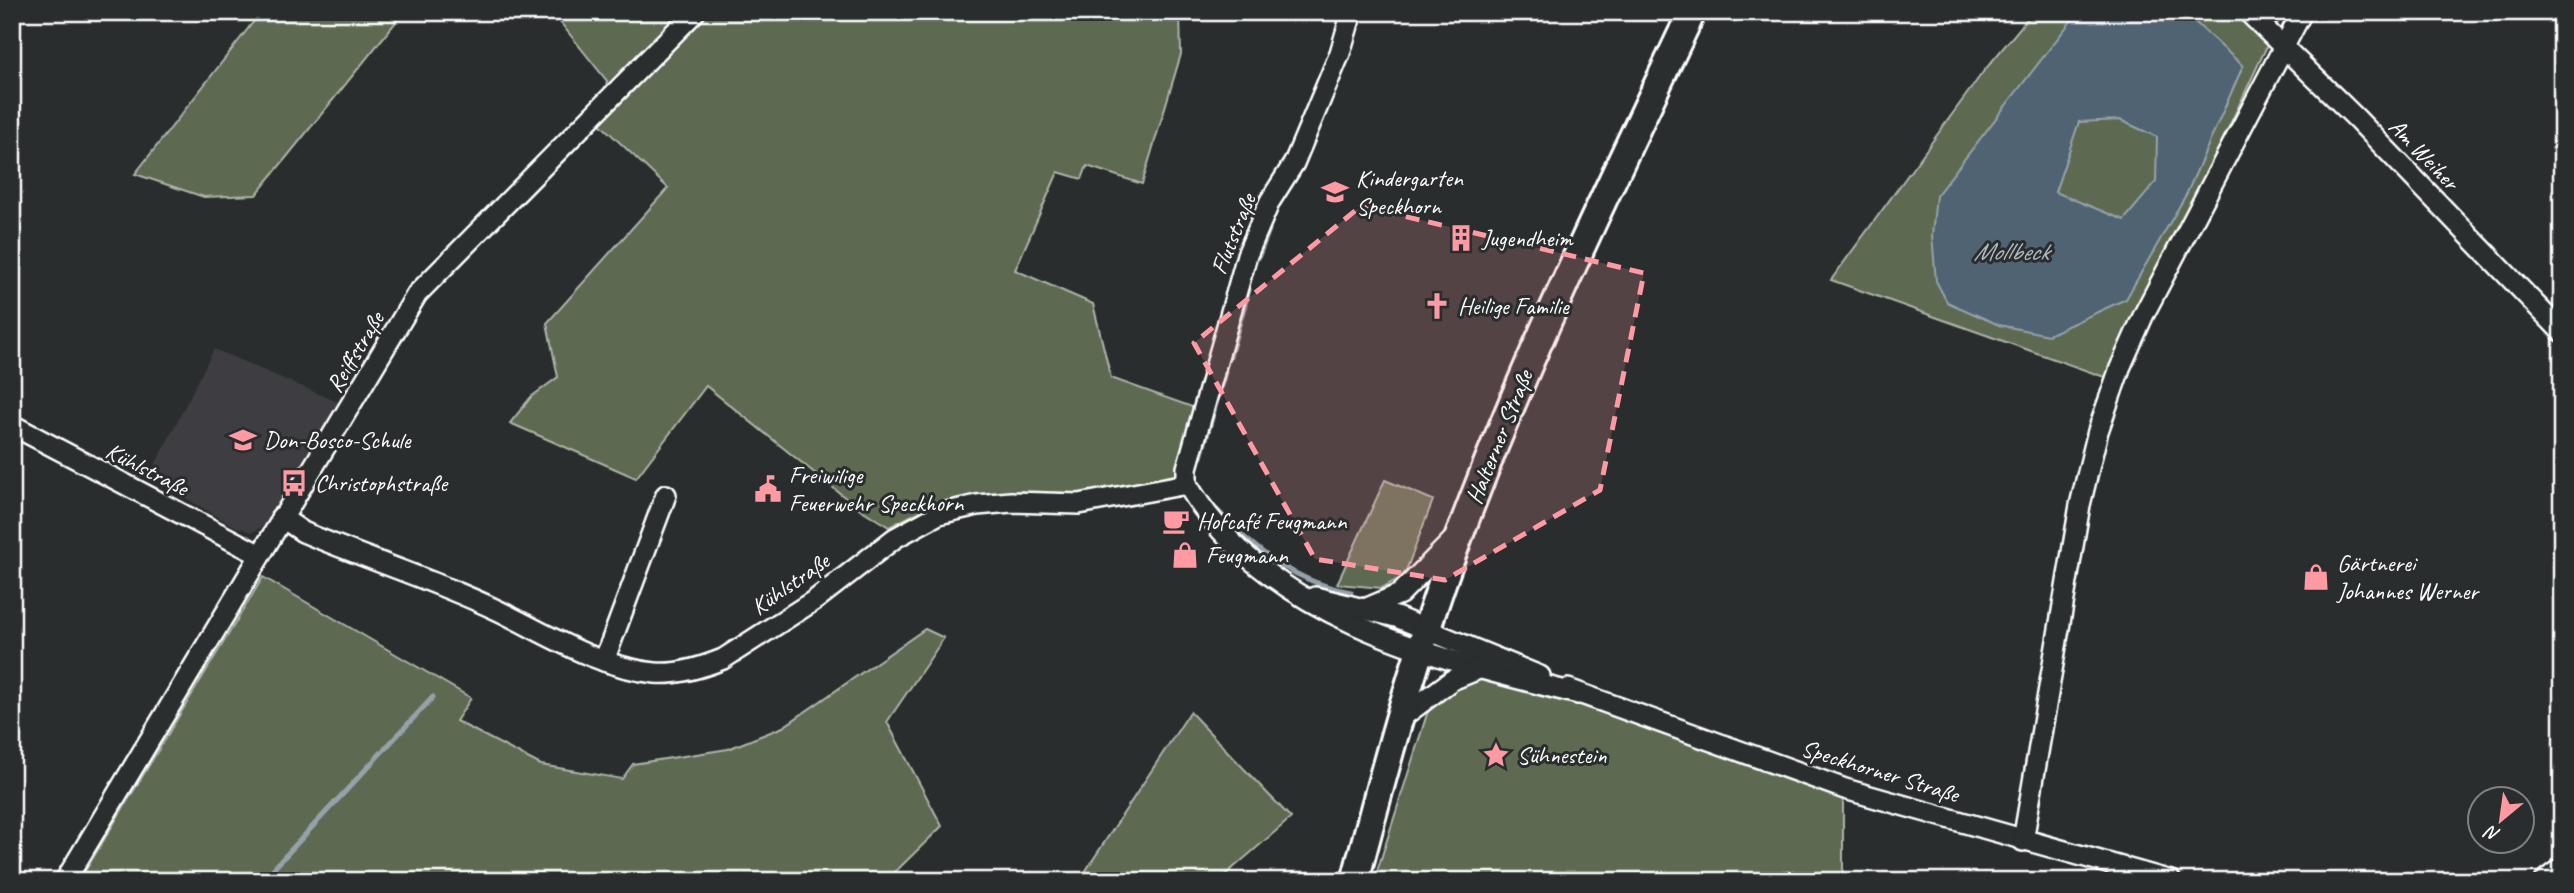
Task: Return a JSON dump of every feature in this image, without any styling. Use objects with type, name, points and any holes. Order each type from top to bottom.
[{"type":"main road","name":"Halterner Straße","points":[[1355,881],[1424,641],[1460,533],[1562,288],[1692,12]]},
{"type":"street","name":"Reiffstraße","points":[[65,881],[417,294],[695,12]]},
{"type":"street","name":"Flutstraße","points":[[1187,484],[1187,468],[1241,273],[1270,201],[1294,163],[1340,53],[1352,12]]},
{"type":"street","name":"Am Weiher","points":[[2248,12],[2357,119],[2562,332]]},
{"type":"street","points":[[2023,841],[2080,505],[2098,431],[2120,368],[2144,314],[2302,12]]},
{"type":"street","name":"Kühlstraße","points":[[12,425],[260,555]]},
{"type":"street","name":"Kühlstraße","points":[[281,517],[303,531],[499,611],[532,631],[604,661],[657,673],[706,666],[723,659],[815,600],[895,538],[939,514],[977,505],[1011,502],[1079,504],[1187,484]]},
{"type":"street","points":[[1187,484],[1212,521],[1232,542],[1323,610],[1424,641]]},
{"type":"street","points":[[604,661],[666,495]]},
{"type":"street","points":[[1367,608],[1400,594],[1460,533]]},
{"type":"street","points":[[1300,594],[1367,608],[1424,641]]},
{"type":"street","name":"Speckhorner Straße","points":[[1424,641],[1479,669],[1578,694]]},
{"type":"street","name":"Speckhorner Straße","points":[[1424,641],[1844,789],[2171,881]]},
{"type":"street","points":[[1401,718],[1452,680],[1479,669]]},
{"type":"street","points":[[2545,881],[2562,868]]},
{"type":"highlighted area","points":[[1361,206],[1644,273],[1600,490],[1445,580],[1315,559],[1194,343]]},
{"type":"shaded area","name":"Don-Bosco-Schule","points":[[214,349],[340,403],[265,526],[252,532],[236,527],[149,477]]},
{"type":"green space","points":[[261,12],[404,12],[256,195],[204,197],[135,174]]},
{"type":"green space","points":[[552,12],[1180,12],[1181,54],[1142,184],[1087,166],[1082,179],[1058,172],[1015,270],[1093,304],[1111,378],[1198,409],[1178,473],[1170,479],[1068,500],[965,497],[936,503],[889,527],[857,507],[706,386],[636,478],[510,423],[531,397],[558,377],[547,323],[668,188],[600,124],[607,81]]},
{"type":"green space","name":"Mollbeck","points":[[2033,12],[2283,12],[2110,379],[1831,280],[1983,72]]},
{"type":"green space","points":[[1385,480],[1433,500],[1404,576],[1382,588],[1337,584]]},
{"type":"green space","points":[[263,577],[471,698],[456,721],[541,765],[622,779],[633,764],[728,749],[783,727],[925,629],[944,638],[887,722],[942,826],[886,881],[79,881]]},
{"type":"green space","points":[[1486,677],[1553,696],[1843,795],[1843,881],[1374,881],[1427,714],[1438,699],[1452,689]]},
{"type":"green space","points":[[1190,712],[1291,818],[1218,881],[1079,881]]},
{"type":"water","name":"Mollbeck","points":[[2078,12],[2184,12],[2243,66],[2187,193],[2126,299],[2048,335],[1999,325],[1947,302],[1936,281],[1932,235],[1936,196]],"holes":[[[2120,120],[2157,137],[2156,182],[2124,220],[2055,192],[2079,122]]]},
{"type":"waterway","points":[[1258,258],[1269,230]]},
{"type":"waterway","points":[[1230,356],[1249,290]]},
{"type":"waterway","points":[[1201,457],[1225,372]]},
{"type":"waterway","points":[[1217,510],[1245,538],[1277,563],[1312,581],[1351,592]]},
{"type":"waterway","points":[[262,881],[433,697]]},
{"type":"place","name":"Kindergarten Speckhorn","points":[[1335,192]]},
{"type":"place","name":"Jugendheim","points":[[1461,238]]},
{"type":"place","name":"Heilige Familie","points":[[1437,306]]},
{"type":"place","name":"Don-Bosco-Schule","points":[[243,440]]},
{"type":"place","name":"Christophstraße","points":[[294,483]]},
{"type":"place","name":"Freiwilige Feuerwehr Speckhorn","points":[[768,489]]},
{"type":"place","name":"Hofcafé Feugmann","points":[[1176,521]]},
{"type":"place","name":"Feugmann","points":[[1185,555]]},
{"type":"place","name":"Gärtnerei Johannes Werner","points":[[2316,577]]},
{"type":"place","name":"Sühnestein","points":[[1496,755]]}]
